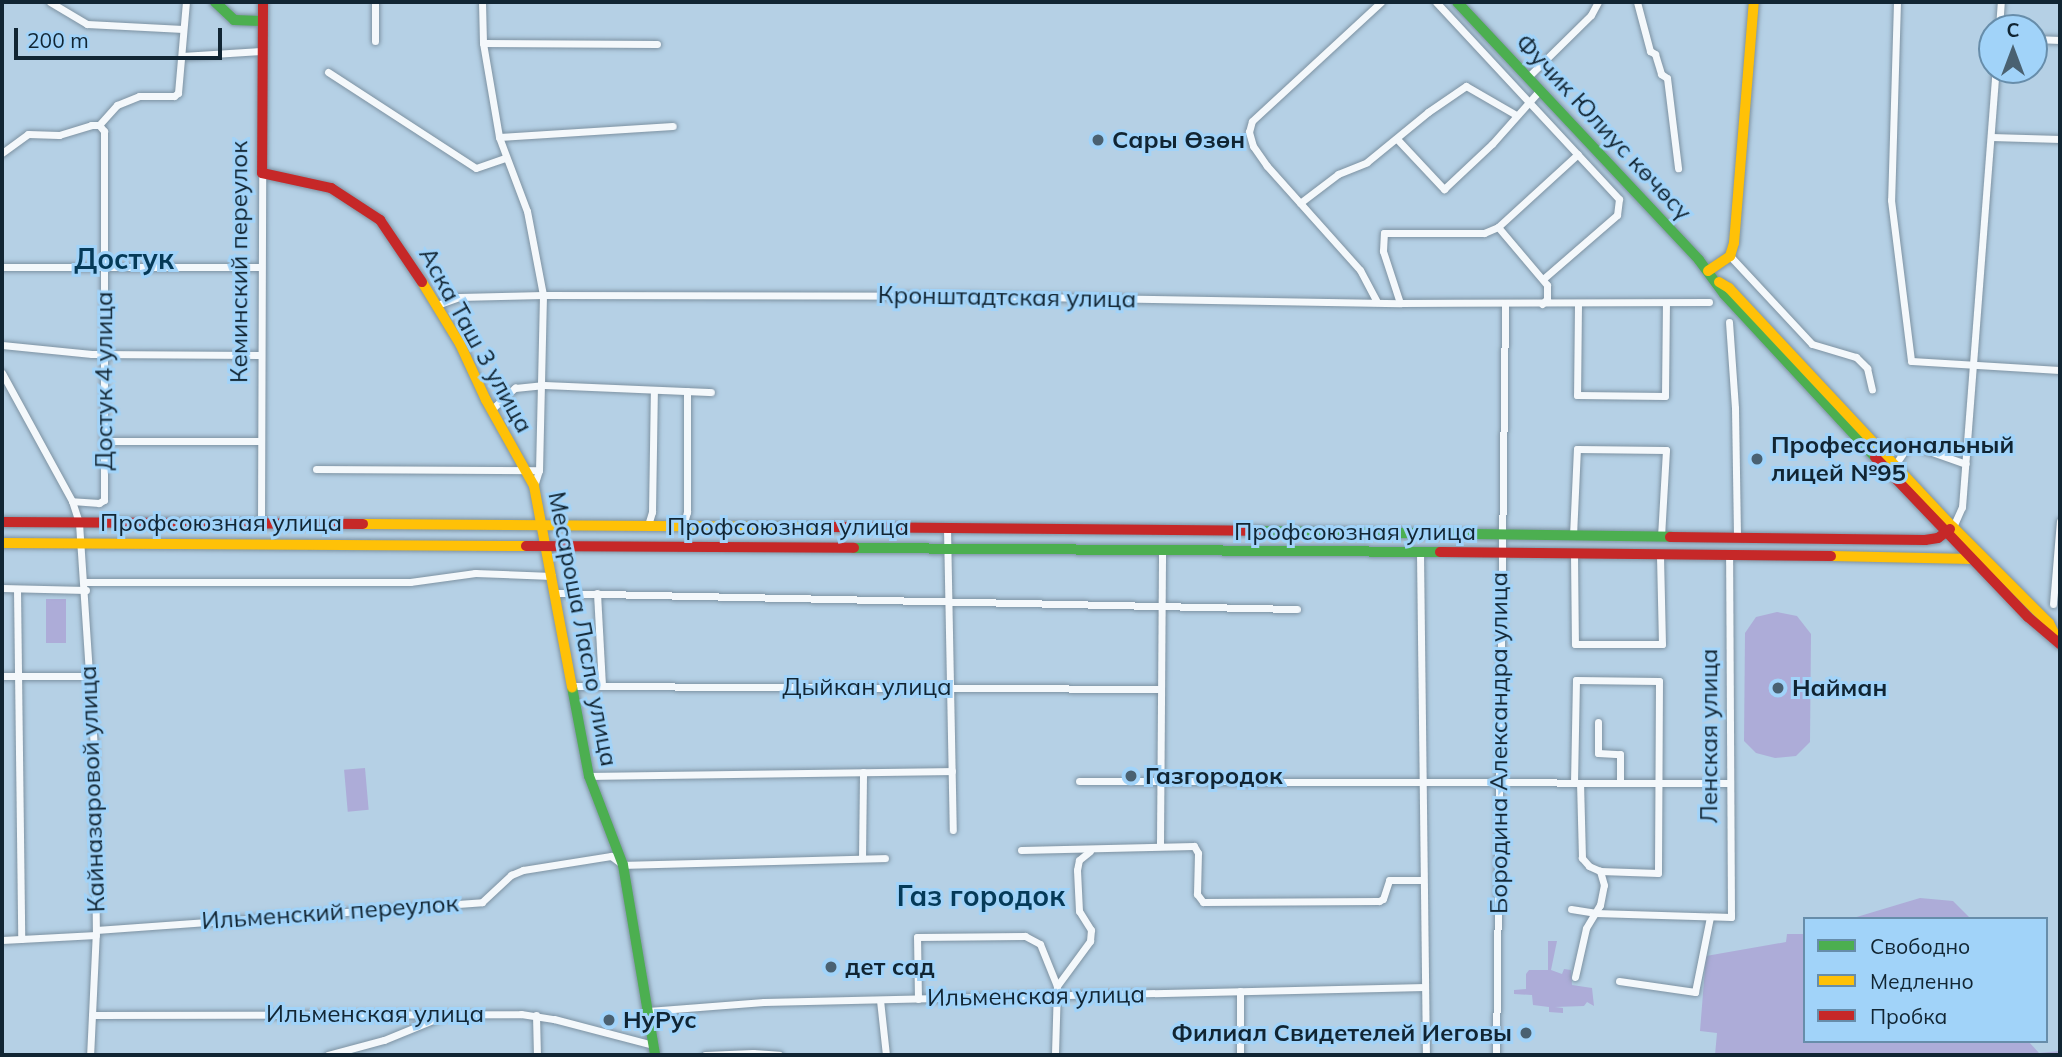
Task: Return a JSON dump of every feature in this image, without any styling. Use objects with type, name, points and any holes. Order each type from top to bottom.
[{"type":"street","points":[[50,2],[88,24],[183,29]]},
{"type":"street","points":[[71,2],[71,14]]},
{"type":"street","points":[[2,153],[28,134],[59,135],[99,125],[117,106],[139,96],[174,96],[178,93],[186,2]]},
{"type":"street","points":[[215,2],[233,20],[261,21]]},
{"type":"street","name":"Кеминский переулок","points":[[261,523],[263,2]]},
{"type":"street","points":[[375,2],[376,41]]},
{"type":"street","name":"Месароша Ласло улица","points":[[482,2],[483,43],[499,137],[527,211],[543,295],[539,470],[534,486],[542,525],[543,547],[556,593],[589,776],[623,865],[654,1050]]},
{"type":"street","points":[[1377,302],[1360,271],[1253,146],[1250,132],[1252,121],[1381,2]]},
{"type":"street","points":[[1436,2],[1619,199],[1617,215],[1543,279]]},
{"type":"street","name":"Фучик Юлиус көчөсү","points":[[1457,2],[1709,271],[1724,294],[2060,642]]},
{"type":"street","points":[[1528,77],[1591,15],[1598,2]]},
{"type":"street","points":[[1637,2],[1650,51],[1655,54],[1661,74],[1668,78],[1678,168]]},
{"type":"street","points":[[1709,271],[1730,256],[1734,243],[1754,2]]},
{"type":"street","points":[[1896,2],[1891,200],[1910,361],[2060,370]]},
{"type":"street","points":[[483,43],[657,44]]},
{"type":"street","points":[[182,56],[261,51]]},
{"type":"street","points":[[328,72],[476,168],[505,158]]},
{"type":"street","points":[[1949,530],[1962,507],[1995,84]]},
{"type":"street","points":[[1300,203],[1338,174],[1367,162],[1428,112],[1466,86],[1516,115]]},
{"type":"street","points":[[1397,139],[1444,189],[1492,144],[1540,90]]},
{"type":"street","name":"Достук 4 улица","points":[[72,501],[99,503],[104,500],[104,131],[99,125]]},
{"type":"street","points":[[499,137],[673,125]]},
{"type":"street","points":[[1991,136],[2060,139]]},
{"type":"street","points":[[1400,303],[1384,251],[1384,233],[1484,233],[1497,227],[1578,154]]},
{"type":"street","name":"Аска Таш 3 улица","points":[[262,173],[331,188],[372,214],[393,235],[460,344],[491,410],[534,486]]},
{"type":"street","points":[[1497,227],[1543,279],[1549,292],[1542,304]]},
{"type":"street","points":[[1730,256],[1812,344],[1856,357],[1867,368],[1872,389]]},
{"type":"street","points":[[2,267],[261,267]]},
{"type":"street","name":"Фучик Юлиус көчөсү","points":[[1718,282],[1729,288],[1895,465],[1971,559],[2045,626]]},
{"type":"street","name":"Кронштадтская улица","points":[[437,305],[459,297],[543,295],[978,296],[1505,304],[1709,302]]},
{"type":"street","name":"Бородина Александра улица","points":[[1496,1055],[1505,304]]},
{"type":"street","points":[[1578,304],[1577,395],[1665,396],[1666,304]]},
{"type":"street","points":[[1729,322],[1735,408],[1737,538]]},
{"type":"street","points":[[2,345],[104,354],[260,355]]},
{"type":"street","name":"Кайназаровой улица","points":[[2,373],[72,501],[82,544],[90,676],[96,933],[90,1055]]},
{"type":"street","points":[[491,410],[515,388],[542,385],[711,392]]},
{"type":"street","points":[[648,526],[652,512],[654,390]]},
{"type":"street","points":[[683,526],[687,512],[687,391]]},
{"type":"street","points":[[104,441],[261,441]]},
{"type":"street","points":[[1895,465],[1909,444],[1966,464]]},
{"type":"street","points":[[1573,536],[1577,449],[1667,450],[1661,537]]},
{"type":"street","points":[[316,469],[539,470]]},
{"type":"street","points":[[2053,604],[2060,521]]},
{"type":"street","name":"Профсоюзная улица","points":[[2,522],[947,528],[1925,540],[1949,530]]},
{"type":"street","points":[[947,528],[953,830]]},
{"type":"street","name":"Профсоюзная улица","points":[[2,543],[1728,554],[1971,559]]},
{"type":"street","points":[[1160,845],[1162,551]]},
{"type":"street","points":[[1420,553],[1426,1055]]},
{"type":"street","points":[[1574,554],[1575,643],[1662,644],[1660,554]]},
{"type":"street","name":"Ленская улица","points":[[1710,917],[1731,917],[1728,554]]},
{"type":"street","points":[[2,588],[410,582],[474,573],[552,576]]},
{"type":"street","points":[[17,589],[21,939]]},
{"type":"street","points":[[556,593],[949,604],[1297,609]]},
{"type":"street","points":[[597,593],[602,685]]},
{"type":"street","points":[[2045,626],[2060,622]]},
{"type":"street","points":[[2,676],[90,676]]},
{"type":"street","points":[[1576,680],[1659,681],[1659,783],[1658,873],[1600,871],[1589,866],[1582,858],[1577,783],[1576,680]]},
{"type":"street","name":"Дыйкан улица","points":[[573,686],[1161,689]]},
{"type":"street","points":[[1598,722],[1598,753],[1620,754],[1620,783]]},
{"type":"street","points":[[589,776],[952,771]]},
{"type":"street","points":[[862,858],[863,772]]},
{"type":"street","points":[[1079,781],[1730,783]]},
{"type":"street","points":[[1021,850],[1160,845],[1197,848],[1197,894],[1203,902],[1379,901],[1383,899],[1389,880],[1423,880]]},
{"type":"street","points":[[1056,986],[1090,941],[1091,930],[1079,911],[1077,870],[1079,860],[1093,849]]},
{"type":"street","name":"Ильменский переулок","points":[[2,940],[482,902],[512,875],[523,870],[611,856],[623,865],[885,858]]},
{"type":"street","points":[[1575,977],[1583,938],[1604,885],[1600,871]]},
{"type":"street","points":[[1571,909],[1595,913],[1710,917],[1695,992],[1619,981]]},
{"type":"street","points":[[918,999],[917,937],[1025,936],[1040,944],[1056,986],[1055,1055]]},
{"type":"street","name":"Ильменская улица","points":[[648,1011],[764,1002],[1425,987]]},
{"type":"street","points":[[1240,991],[1240,1055]]},
{"type":"street","points":[[880,1000],[886,1055]]},
{"type":"street","points":[[328,1055],[384,1040],[449,1013]]},
{"type":"street","name":"Ильменская улица","points":[[92,1014],[449,1013],[536,1016],[654,1050]]},
{"type":"street","points":[[536,1016],[537,1055]]},
{"type":"street","points":[[705,1055],[779,1055]]},
{"type":"shaded area","points":[[46,599],[66,599],[66,643],[46,643]]},
{"type":"shaded area","name":"Найман","points":[[1777,612],[1797,616],[1811,634],[1810,742],[1796,756],[1775,758],[1756,753],[1744,741],[1745,633],[1756,617]]},
{"type":"shaded area","points":[[365,768],[369,810],[348,812],[344,770]]},
{"type":"shaded area","points":[[1920,898],[1953,901],[1969,917],[1857,917]]},
{"type":"shaded area","points":[[1787,934],[1803,934],[1803,1043],[2030,1043],[2039,1053],[2060,1051],[2060,1055],[1715,1055],[1717,1033],[1700,1031],[1706,956],[1786,942]]},
{"type":"shaded area","points":[[1548,941],[1557,941],[1551,970],[1562,974],[1564,969],[1571,970],[1572,985],[1592,988],[1594,1006],[1587,1002],[1584,1006],[1555,1007],[1563,1008],[1563,1013],[1549,1012],[1549,1007],[1533,1005],[1532,995],[1514,994],[1514,990],[1526,989],[1526,974],[1529,970],[1548,970]]},
{"type":"traffic: fast","points":[[215,2],[234,20],[261,21]]},
{"type":"traffic: fast","points":[[1457,2],[1699,260],[1724,294],[1875,457]]},
{"type":"traffic: fast","points":[[1257,531],[1670,537]]},
{"type":"traffic: fast","points":[[854,548],[1440,552]]},
{"type":"traffic: fast","points":[[572,687],[589,776],[623,865],[655,1055]]},
{"type":"traffic: slow","points":[[1708,271],[1730,256],[1734,243],[1754,2]]},
{"type":"traffic: slow","points":[[422,282],[460,344],[486,400],[534,486],[572,687]]},
{"type":"traffic: slow","points":[[1719,282],[1729,288],[1953,527],[2049,623],[2057,639]]},
{"type":"traffic: slow","points":[[363,524],[833,527]]},
{"type":"traffic: slow","points":[[2,543],[526,546]]},
{"type":"traffic: slow","points":[[1831,556],[1971,559]]},
{"type":"traffic: jam","points":[[263,2],[262,173],[331,188],[380,220],[422,282]]},
{"type":"traffic: jam","points":[[1875,457],[2028,617],[2060,644]]},
{"type":"traffic: jam","points":[[2,522],[363,524]]},
{"type":"traffic: jam","points":[[833,527],[1257,531]]},
{"type":"traffic: jam","points":[[1670,537],[1925,540],[1938,538],[1950,529]]},
{"type":"traffic: jam","points":[[526,546],[854,548]]},
{"type":"traffic: jam","points":[[1440,552],[1831,556]]},
{"type":"place","name":"Сары Өзөн","points":[[1098,140]]},
{"type":"place","name":"Профессиональный лицей №95","points":[[1757,459]]},
{"type":"place","name":"Найман","points":[[1778,688]]},
{"type":"place","name":"Газгородок","points":[[1131,776]]},
{"type":"place","name":"дет сад","points":[[831,967]]},
{"type":"place","name":"НуРус","points":[[609,1020]]},
{"type":"place","name":"Филиал Свидетелей Иеговы","points":[[1526,1033]]},
{"type":"district","name":"Достук","points":[[124,259]]},
{"type":"district","name":"Газ городок","points":[[981,896]]}]
